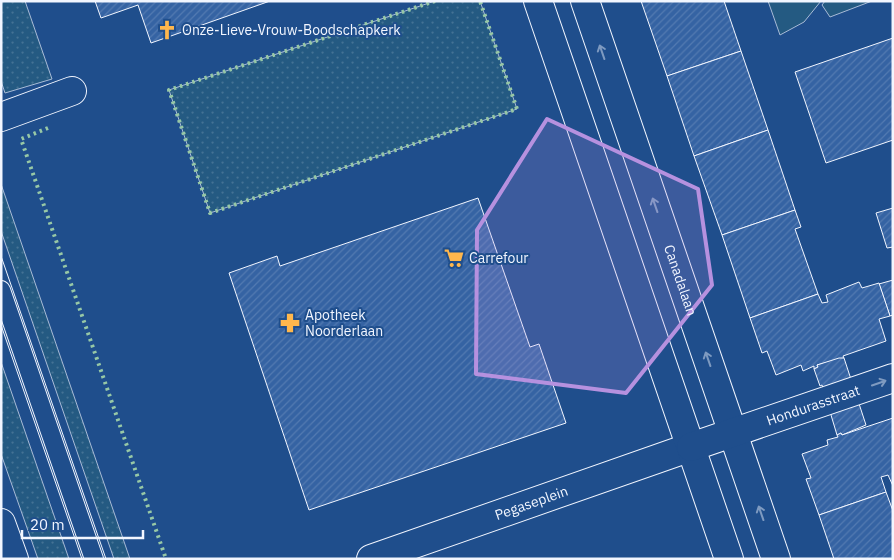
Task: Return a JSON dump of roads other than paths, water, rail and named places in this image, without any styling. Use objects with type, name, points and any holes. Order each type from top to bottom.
[{"type":"street","points":[[538,1],[729,559]]},
{"type":"street","name":"Canadalaan","points":[[584,1],[776,559]]},
{"type":"street","points":[[1,117],[72,91]]},
{"type":"street","name":"Hondurasstraat","points":[[691,447],[893,378]]},
{"type":"street","name":"Pegaseplein","points":[[371,559],[691,447]]},
{"type":"street","points":[[1,523],[14,559]]},
{"type":"lane","points":[[1,290],[94,559]]},
{"type":"tram line","points":[[1,256],[106,559]]},
{"type":"tram line","points":[[1,325],[82,559]]},
{"type":"place","name":"Onze-Lieve-Vrouw-Boodschapkerk","points":[[167,30]]},
{"type":"place","name":"Carrefour","points":[[454,258]]},
{"type":"place","name":"Apotheek Noorderlaan","points":[[290,323]]}]
